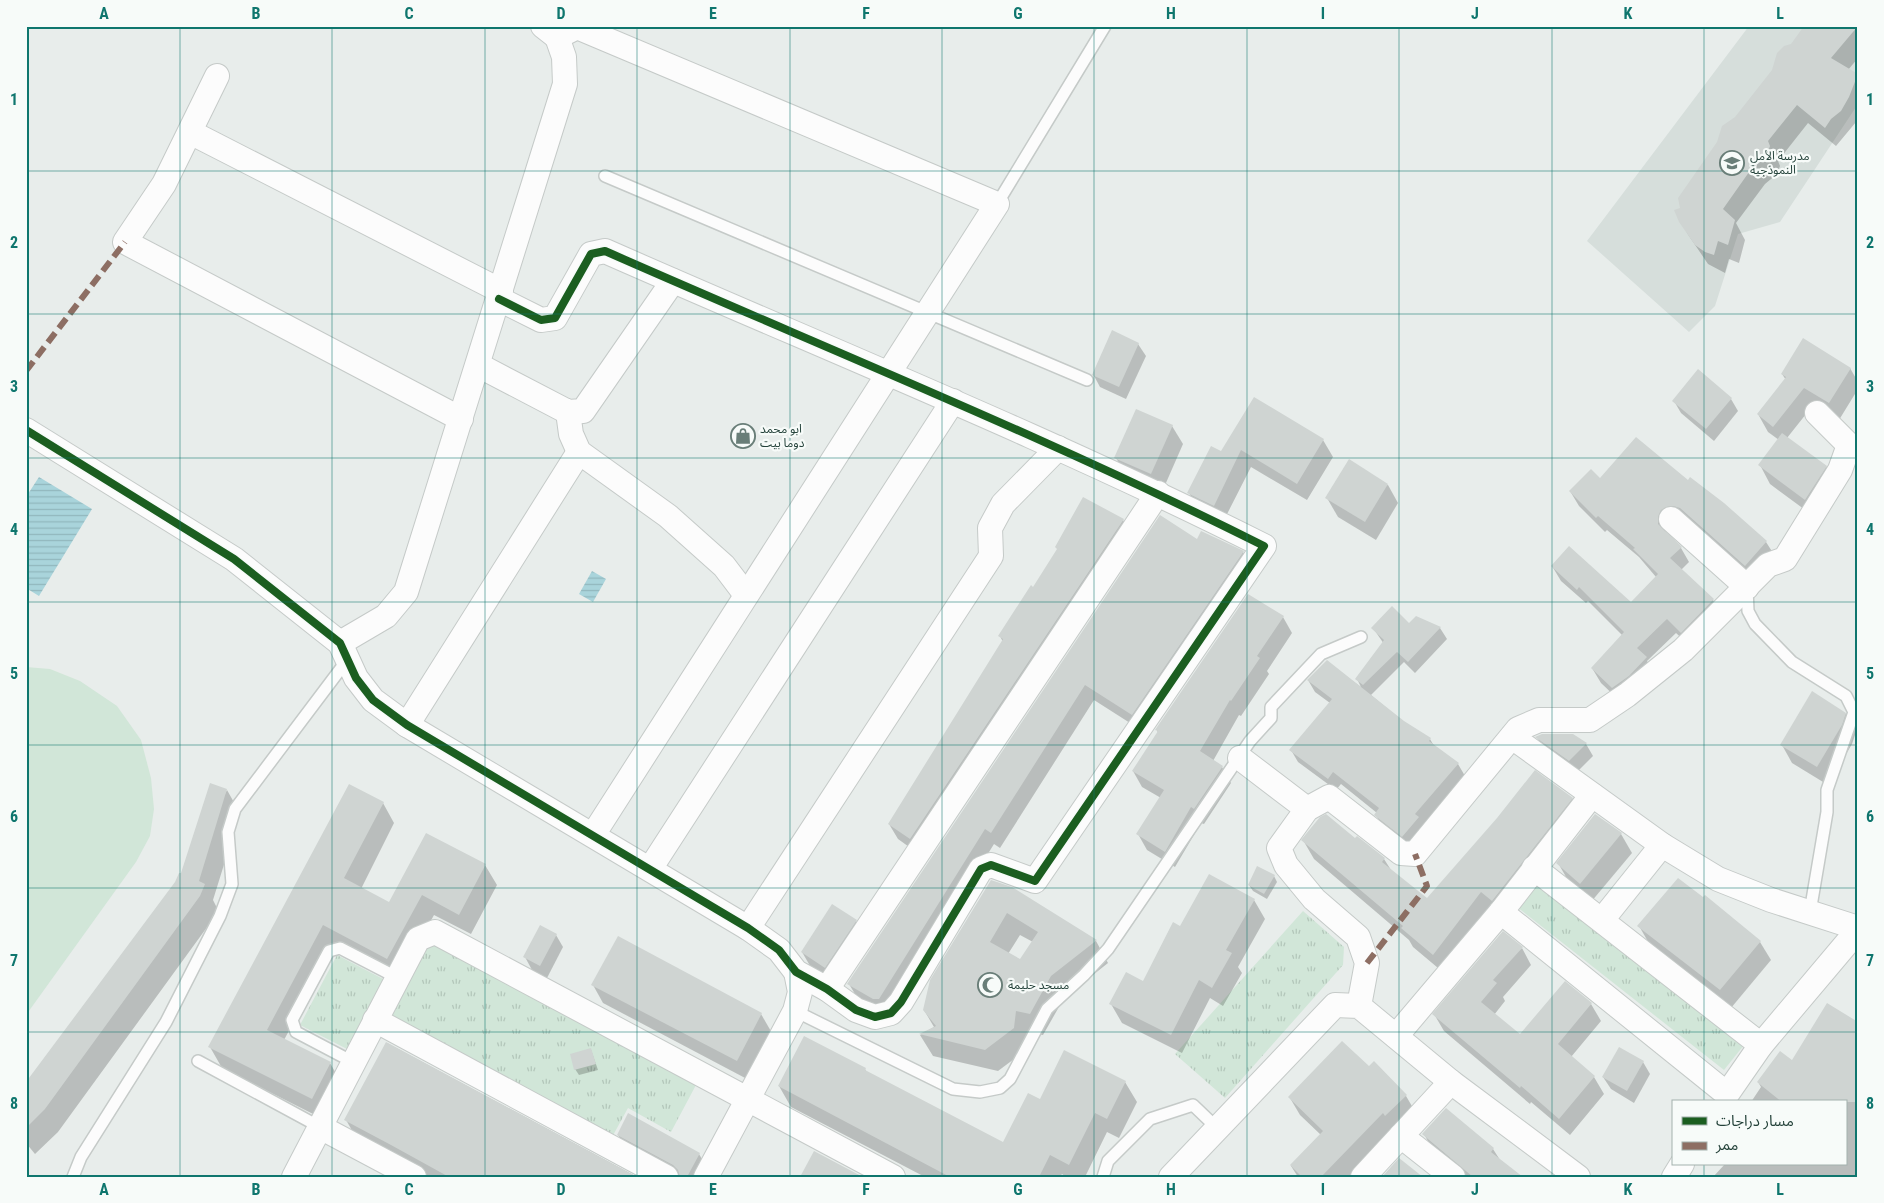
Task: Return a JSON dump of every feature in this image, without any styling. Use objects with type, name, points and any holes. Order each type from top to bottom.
[{"type":"street","points":[[344,650],[386,616],[406,592],[565,84],[564,29],[997,204],[592,835]]},
{"type":"street","points":[[217,76],[164,184],[125,242],[461,419]]},
{"type":"street","points":[[26,430],[234,560],[344,650],[356,678],[373,700],[407,725],[748,928],[779,950],[796,972],[827,989],[856,1010],[875,1017],[890,1012],[901,1002],[981,869],[991,865],[1035,880],[1264,546],[1158,493],[953,401],[604,251],[591,254],[555,318],[541,320],[500,295],[190,132]]},
{"type":"street","points":[[478,365],[568,412],[583,411],[673,281]]},
{"type":"street","points":[[650,869],[953,401]]},
{"type":"street","points":[[568,412],[571,434],[578,452],[668,516],[724,566],[746,595]]},
{"type":"street","points":[[1358,1006],[1367,963],[1358,937],[1314,899],[1286,865],[1279,848],[1307,809],[1329,797],[1401,854],[1414,854],[1518,729],[1539,720],[1590,720],[1627,695],[1683,650],[1768,565],[1784,559],[1840,470],[1848,445],[1817,413]]},
{"type":"street","points":[[748,928],[990,556],[990,528],[1003,504],[1058,448]]},
{"type":"street","points":[[407,725],[578,452]]},
{"type":"street","points":[[827,989],[1158,493]]},
{"type":"street","points":[[1671,519],[1747,587]]},
{"type":"street","points":[[1501,912],[1724,1098],[1761,1045],[1858,929],[1771,900],[1718,879],[1662,845],[1512,737]]},
{"type":"street","points":[[1240,758],[1307,809]]},
{"type":"street","points":[[1396,1036],[1501,912],[1592,795]]},
{"type":"street","points":[[1602,920],[1662,845]]},
{"type":"street","points":[[1534,868],[1761,1045]]},
{"type":"street","points":[[294,1177],[418,939],[434,932],[893,1177]]},
{"type":"street","points":[[706,1177],[795,1011],[800,992],[796,972]]},
{"type":"street","points":[[1171,1177],[1335,1005],[1358,1006],[1451,1082],[1578,1177]]},
{"type":"street","points":[[376,1020],[666,1177]]},
{"type":"street","points":[[1363,1177],[1451,1082]]},
{"type":"street","points":[[320,1127],[414,1177]]},
{"type":"street","points":[[1401,1136],[1453,1177]]},
{"type":"street","points":[[1674,1177],[1681,1166]]},
{"type":"lane","points":[[997,204],[1104,26]]},
{"type":"lane","points":[[605,176],[928,311],[1087,380]]},
{"type":"lane","points":[[1747,587],[1748,611],[1755,624],[1792,662],[1846,696],[1854,712],[1827,790],[1827,812],[1810,912]]},
{"type":"lane","points":[[795,1011],[953,1089],[980,1092],[1000,1088],[1010,1079],[1048,1009],[1108,949],[1250,741],[1271,718],[1271,707],[1321,654],[1360,637]]},
{"type":"lane","points":[[73,1177],[81,1157],[166,1022],[220,916],[232,884],[228,832],[234,809],[344,650]]},
{"type":"lane","points":[[353,1062],[296,1032],[292,1020],[329,951],[340,948],[398,978]]},
{"type":"lane","points":[[198,1061],[320,1127]]},
{"type":"lane","points":[[1103,1177],[1108,1161],[1150,1119],[1193,1105],[1218,1128]]},
{"type":"shaded area","name":"مدرسة الأمل النموذجية","points":[[1749,26],[1858,26],[1858,104],[1780,222],[1738,234],[1715,306],[1689,332],[1587,241]]},
{"type":"green space","points":[[26,667],[50,669],[80,681],[117,706],[141,740],[151,778],[154,809],[150,836],[136,862],[26,1015]]},
{"type":"green space","points":[[1541,877],[1748,1040],[1724,1070],[1517,907]]},
{"type":"green space","points":[[1303,911],[1344,947],[1343,965],[1225,1098],[1175,1054]]},
{"type":"green space","points":[[427,941],[696,1085],[671,1132],[628,1108],[611,1139],[386,1018]]},
{"type":"green space","points":[[337,955],[385,980],[349,1050],[300,1025]]},
{"type":"water","points":[[39,477],[92,509],[39,596],[26,588],[26,497]]},
{"type":"water","points":[[592,571],[606,579],[593,602],[579,594]]},
{"type":"building","points":[[1804,26],[1858,26],[1831,58],[1858,74],[1849,97],[1841,111],[1831,119],[1825,128],[1797,105],[1768,141],[1770,146],[1767,155],[1754,165],[1723,209],[1735,220],[1728,245],[1718,241],[1714,255],[1705,252],[1695,245],[1679,222],[1674,210],[1680,208],[1678,198],[1717,142],[1722,126],[1735,117],[1772,70],[1777,53],[1784,46],[1791,44]]},
{"type":"building","points":[[1112,330],[1139,343],[1119,387],[1092,375]]},
{"type":"building","points":[[1803,338],[1851,368],[1829,403],[1804,388],[1773,427],[1757,414],[1786,377],[1781,374]]},
{"type":"building","points":[[1698,369],[1732,398],[1706,429],[1672,401]]},
{"type":"building","points":[[1254,397],[1324,439],[1297,484],[1241,450],[1214,506],[1187,493],[1211,446],[1221,451]]},
{"type":"building","points":[[1136,409],[1173,425],[1151,474],[1114,458]]},
{"type":"building","points":[[1782,433],[1827,466],[1805,500],[1758,465]]},
{"type":"building","points":[[1636,437],[1688,480],[1690,477],[1724,503],[1767,541],[1745,566],[1680,508],[1673,506],[1661,510],[1658,524],[1682,547],[1670,558],[1714,599],[1681,633],[1667,619],[1637,648],[1647,657],[1629,676],[1612,688],[1591,668],[1624,632],[1579,587],[1577,590],[1551,566],[1569,546],[1631,602],[1658,574],[1633,549],[1635,548],[1598,516],[1596,518],[1569,491],[1591,469],[1600,478]]},
{"type":"building","points":[[1349,459],[1388,484],[1365,522],[1325,498]]},
{"type":"building","points":[[1083,497],[1124,519],[910,839],[888,824],[1003,639],[998,636],[1057,549],[1055,547]]},
{"type":"building","points":[[1160,515],[1197,539],[1201,531],[1244,551],[1132,715],[1085,685],[991,833],[985,829],[879,999],[873,999],[847,984]]},
{"type":"building","points":[[1248,594],[1284,616],[1257,656],[1260,658],[1230,700],[1200,751],[1223,766],[1194,809],[1191,807],[1165,852],[1136,834],[1164,790],[1132,771],[1158,731],[1155,730]]},
{"type":"building","points":[[1392,606],[1409,623],[1416,616],[1441,627],[1408,662],[1397,652],[1363,685],[1355,679],[1384,640],[1371,628]]},
{"type":"building","points":[[1327,660],[1404,721],[1431,738],[1429,741],[1459,763],[1415,814],[1419,817],[1402,837],[1374,815],[1379,808],[1333,772],[1328,779],[1289,750],[1332,699],[1307,680]]},
{"type":"building","points":[[1812,691],[1846,713],[1842,725],[1817,767],[1780,745]]},
{"type":"building","points":[[1542,734],[1573,734],[1587,743],[1569,761],[1535,737]]},
{"type":"building","points":[[1535,770],[1573,798],[1492,901],[1481,892],[1433,955],[1401,928],[1403,926],[1301,840],[1320,817],[1326,814],[1355,838],[1357,836],[1385,858],[1382,862],[1427,898],[1497,818]]},
{"type":"building","points":[[210,783],[227,789],[199,881],[205,884],[200,896],[45,1109],[26,1128],[26,1082],[175,882],[179,873],[181,873]]},
{"type":"building","points":[[349,784],[384,802],[344,878],[389,902],[426,833],[486,864],[459,915],[422,895],[387,959],[323,925],[267,1030],[331,1062],[312,1099],[208,1047]]},
{"type":"building","points":[[1595,814],[1622,833],[1580,884],[1556,863]]},
{"type":"building","points":[[1257,866],[1275,875],[1264,894],[1248,885]]},
{"type":"building","points":[[1209,874],[1255,899],[1226,950],[1232,953],[1212,988],[1199,980],[1171,1035],[1109,1004],[1126,972],[1143,981],[1173,922],[1180,926]]},
{"type":"building","points":[[1678,878],[1703,897],[1705,895],[1761,941],[1720,990],[1637,926]]},
{"type":"building","points":[[991,880],[1012,887],[1097,940],[1051,976],[1030,1014],[1016,1011],[1014,1028],[985,1050],[919,1034],[936,1026],[923,1010],[930,980]],"holes":[[[1007,913],[1038,932],[1020,959],[990,942]]]},
{"type":"building","points":[[832,904],[857,920],[825,968],[801,952]]},
{"type":"building","points":[[540,925],[557,934],[540,966],[523,957]]},
{"type":"building","points":[[1503,931],[1523,947],[1493,980],[1497,983],[1481,1002],[1520,1034],[1565,981],[1592,1003],[1558,1044],[1595,1076],[1559,1119],[1432,1014]]},
{"type":"building","points":[[618,936],[762,1013],[737,1061],[591,985]]},
{"type":"building","points":[[1827,1003],[1858,1022],[1858,1102],[1846,1102],[1846,1100],[1780,1100],[1757,1082],[1780,1051],[1792,1060]]},
{"type":"building","points":[[804,1036],[1003,1142],[1028,1093],[1040,1099],[1064,1050],[1126,1081],[1107,1119],[1095,1113],[1069,1165],[1050,1155],[1039,1177],[950,1177],[778,1086]]},
{"type":"building","points":[[1342,1041],[1369,1066],[1374,1061],[1407,1095],[1385,1116],[1383,1113],[1321,1177],[1302,1177],[1290,1165],[1323,1131],[1288,1097]]},
{"type":"building","points":[[386,1042],[637,1177],[449,1177],[344,1120]]},
{"type":"building","points":[[1619,1047],[1644,1061],[1627,1091],[1602,1077]]},
{"type":"building","points":[[591,1048],[596,1064],[574,1070],[570,1054]]},
{"type":"building","points":[[1446,1108],[1494,1148],[1491,1152],[1523,1177],[1473,1177],[1422,1134]]},
{"type":"building","points":[[628,1113],[700,1153],[687,1177],[680,1177],[678,1170],[673,1165],[617,1135]]},
{"type":"building","points":[[814,1151],[863,1177],[800,1177]]},
{"type":"building","points":[[1399,1158],[1423,1177],[1382,1177]]},
{"type":"marked path","points":[[26,371],[125,242]]},
{"type":"marked path","points":[[1367,963],[1427,886],[1415,854]]},
{"type":"cycle path","points":[[26,430],[234,559],[340,643],[356,678],[373,700],[407,725],[748,928],[779,950],[796,972],[827,989],[856,1010],[875,1017],[891,1013],[901,1002],[981,869],[991,865],[1035,881],[1264,546],[1183,506],[1019,431],[605,251],[591,254],[555,318],[541,320],[499,299]]},
{"type":"place","name":"مدرسة الأمل النموذجية","points":[[1732,163]]},
{"type":"place","name":"ابو محمد دوما بيت","points":[[743,436]]},
{"type":"place","name":"مسجد حليمة","points":[[990,985]]}]
